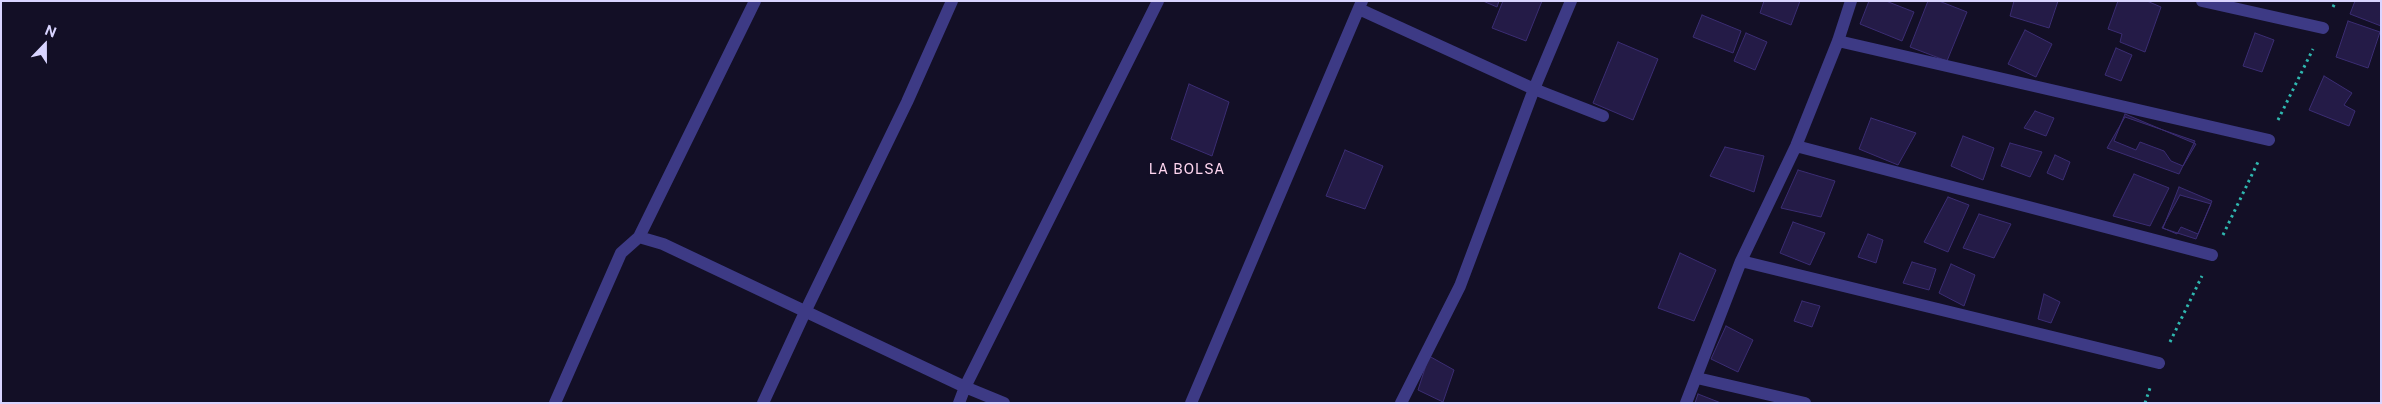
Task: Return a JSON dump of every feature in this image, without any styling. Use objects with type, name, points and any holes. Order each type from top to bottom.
[{"type":"street","points":[[555,403],[621,253],[639,237],[755,1]]},
{"type":"street","points":[[764,403],[806,310],[908,102],[952,1]]},
{"type":"street","points":[[959,403],[965,387],[1158,1]]},
{"type":"street","points":[[1401,403],[1460,286],[1534,89],[1571,1]]},
{"type":"street","points":[[1686,403],[1741,261],[1796,146],[1838,41],[1851,1]]},
{"type":"street","points":[[2202,1],[2323,28]]},
{"type":"street","points":[[1191,403],[1360,5],[1534,89],[1604,116]]},
{"type":"street","points":[[1838,41],[2269,140]]},
{"type":"street","points":[[1796,146],[2212,256]]},
{"type":"street","points":[[639,237],[663,244],[806,310],[965,387],[1004,403]]},
{"type":"street","points":[[1741,261],[2159,363]]},
{"type":"street","points":[[1697,378],[1805,403]]},
{"type":"path","points":[[2144,403],[2159,363],[2336,1]]},
{"type":"building","points":[[1483,1],[1499,1],[1497,7]]},
{"type":"building","points":[[1503,1],[1542,1],[1526,41],[1492,28]]},
{"type":"building","points":[[1764,1],[1800,1],[1791,25],[1760,13]]},
{"type":"building","points":[[1869,1],[1886,1],[1914,12],[1902,41],[1860,24]]},
{"type":"building","points":[[1928,1],[1939,1],[1967,12],[1947,61],[1910,47]]},
{"type":"building","points":[[2014,1],[2058,1],[2049,28],[2010,16]]},
{"type":"building","points":[[2118,1],[2147,1],[2161,7],[2145,52],[2120,42],[2122,34],[2108,29]]},
{"type":"building","points":[[2355,1],[2381,1],[2381,26],[2350,14]]},
{"type":"building","points":[[1702,15],[1741,31],[1733,53],[1693,37]]},
{"type":"building","points":[[2348,21],[2380,32],[2368,68],[2336,57]]},
{"type":"building","points":[[2025,30],[2052,44],[2036,77],[2008,64]]},
{"type":"building","points":[[1746,33],[1767,42],[1755,70],[1734,61]]},
{"type":"building","points":[[2255,33],[2274,40],[2262,72],[2243,66]]},
{"type":"building","points":[[1618,42],[1658,59],[1633,120],[1593,103]]},
{"type":"building","points":[[2116,48],[2132,55],[2121,81],[2105,75]]},
{"type":"building","points":[[2324,76],[2352,93],[2344,105],[2355,111],[2349,126],[2309,110]]},
{"type":"building","points":[[1189,84],[1229,102],[1212,156],[1171,139]]},
{"type":"building","points":[[2035,111],[2054,118],[2046,136],[2024,128]]},
{"type":"building","points":[[2125,114],[2196,144],[2183,166],[2171,161],[2164,151],[2140,142],[2136,150],[2114,141]]},
{"type":"building","points":[[2125,117],[2195,141],[2179,174],[2107,148]]},
{"type":"building","points":[[1871,118],[1916,133],[1898,165],[1859,149]]},
{"type":"building","points":[[1963,136],[1994,148],[1983,180],[1951,166]]},
{"type":"building","points":[[2010,143],[2042,152],[2030,177],[2001,166]]},
{"type":"building","points":[[1725,147],[1764,156],[1754,192],[1710,176]]},
{"type":"building","points":[[1345,150],[1383,166],[1365,209],[1326,196]]},
{"type":"building","points":[[2055,155],[2070,162],[2063,180],[2047,173]]},
{"type":"building","points":[[1798,170],[1835,181],[1821,217],[1781,208]]},
{"type":"building","points":[[2134,174],[2169,188],[2150,226],[2113,216]]},
{"type":"building","points":[[2179,187],[2212,201],[2198,234],[2181,227],[2177,234],[2163,228]]},
{"type":"building","points":[[2180,195],[2211,204],[2196,239],[2162,228]]},
{"type":"building","points":[[1948,197],[1969,205],[1948,252],[1924,242]]},
{"type":"building","points":[[1979,214],[2011,224],[1994,258],[1963,248]]},
{"type":"building","points":[[1793,222],[1825,233],[1810,265],[1780,253]]},
{"type":"building","points":[[1868,234],[1883,240],[1876,263],[1858,257]]},
{"type":"building","points":[[1680,253],[1716,270],[1694,321],[1658,308]]},
{"type":"building","points":[[1912,262],[1936,269],[1929,290],[1903,283]]},
{"type":"building","points":[[1951,264],[1975,275],[1964,306],[1939,293]]},
{"type":"building","points":[[2044,294],[2060,302],[2051,323],[2038,319]]},
{"type":"building","points":[[1802,301],[1820,306],[1812,327],[1794,321]]},
{"type":"building","points":[[1726,326],[1753,340],[1738,372],[1711,359]]},
{"type":"building","points":[[1429,356],[1454,370],[1443,402],[1418,390]]},
{"type":"building","points":[[1698,394],[1721,403],[1695,403]]},
{"type":"district","name":"LA BOLSA","points":[[1187,170]]}]
